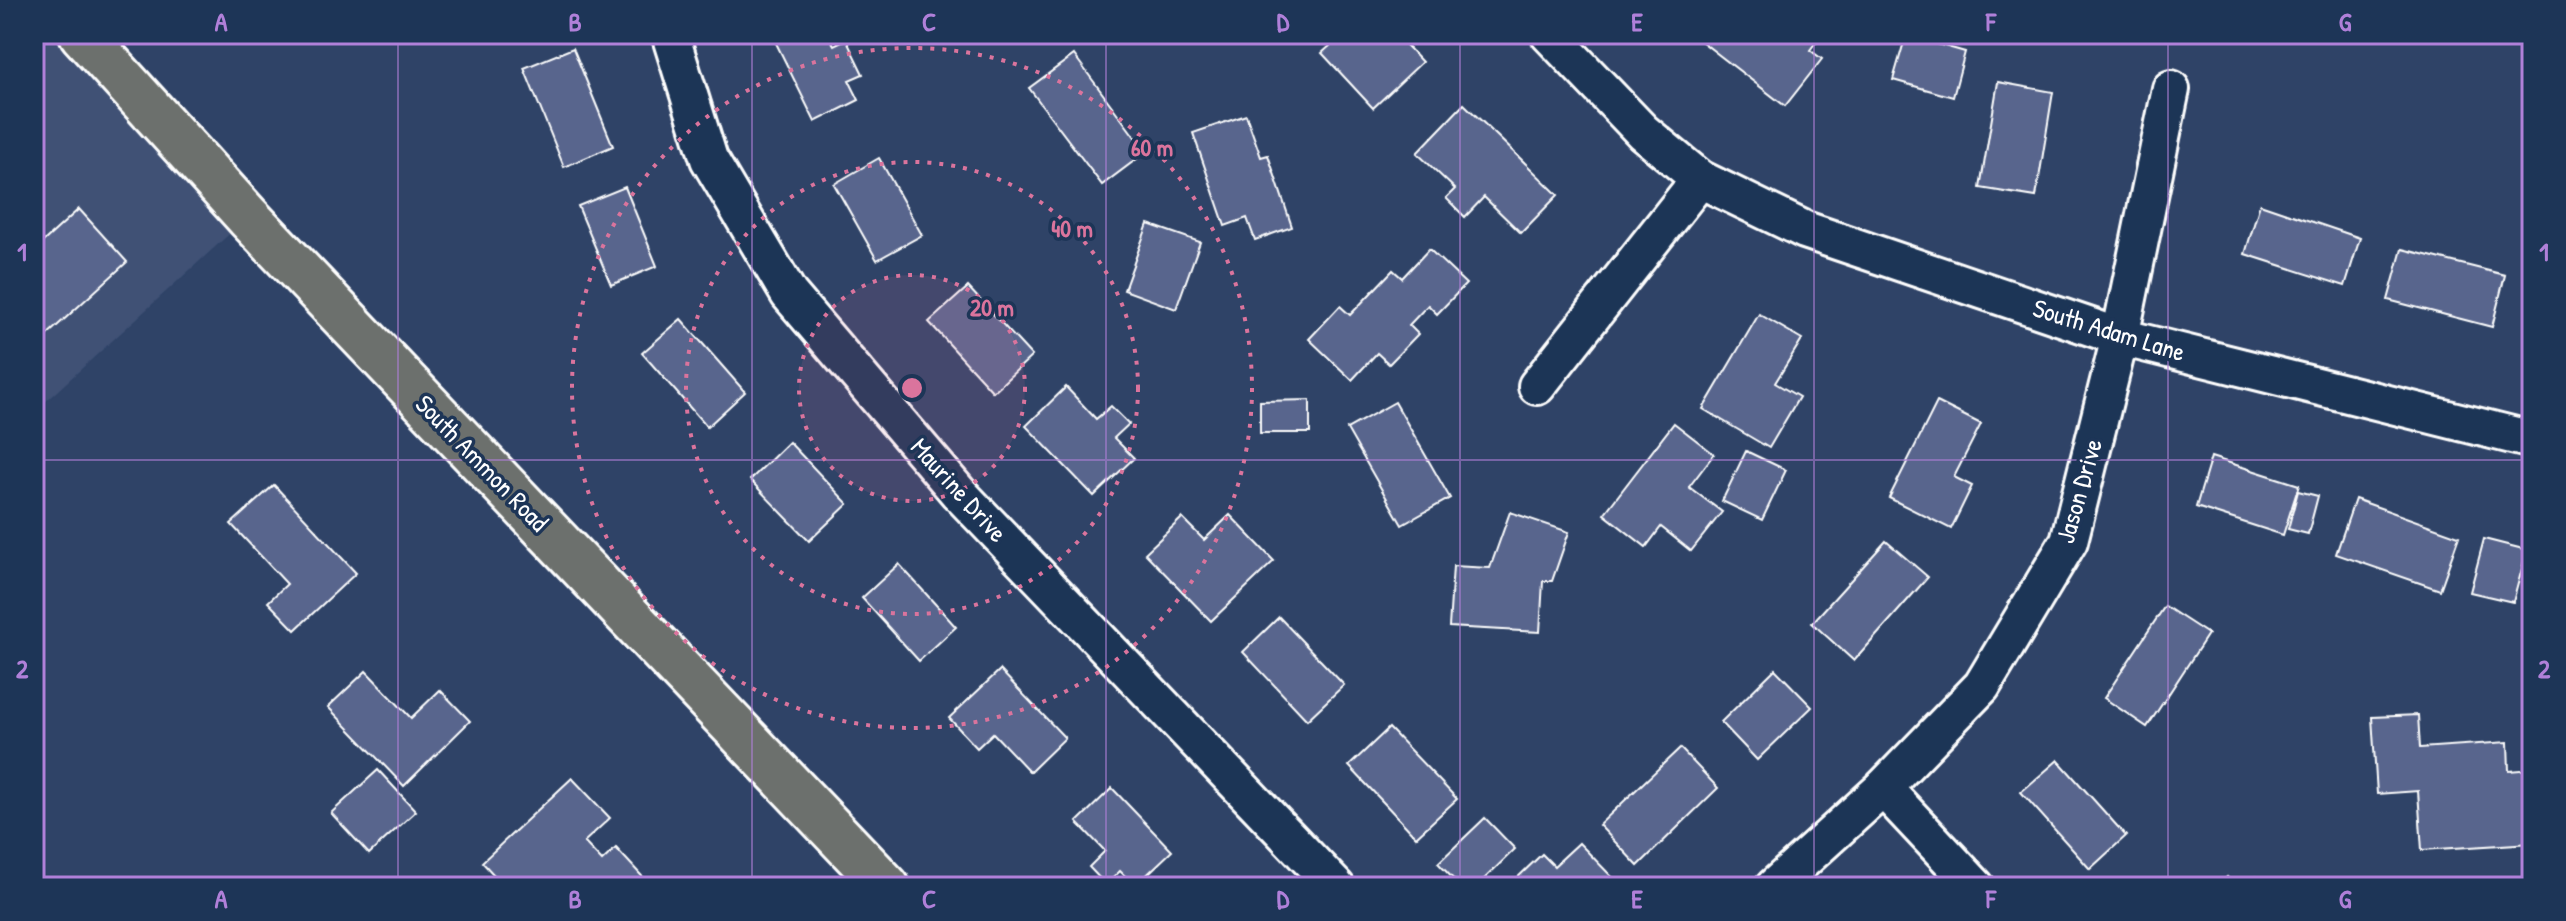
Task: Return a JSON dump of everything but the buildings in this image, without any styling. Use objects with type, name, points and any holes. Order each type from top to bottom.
[{"type":"main road","name":"South Ammon Road","points":[[82,34],[248,217],[887,887]]},
{"type":"street","name":"Maurine Drive","points":[[670,34],[709,159],[789,294],[958,492],[1336,887]]},
{"type":"street","name":"South Adam Lane","points":[[1549,34],[1643,132],[1700,179],[1805,230],[2120,337],[2532,440]]},
{"type":"street","name":"Jason Drive","points":[[1774,887],[1883,788],[1982,686],[2069,541],[2120,337],[2171,89]]},
{"type":"street","points":[[1537,386],[1700,179]]},
{"type":"street","points":[[1883,788],[1976,887]]},
{"type":"shaded area","points":[[34,34],[81,34],[248,217],[34,412]]}]
